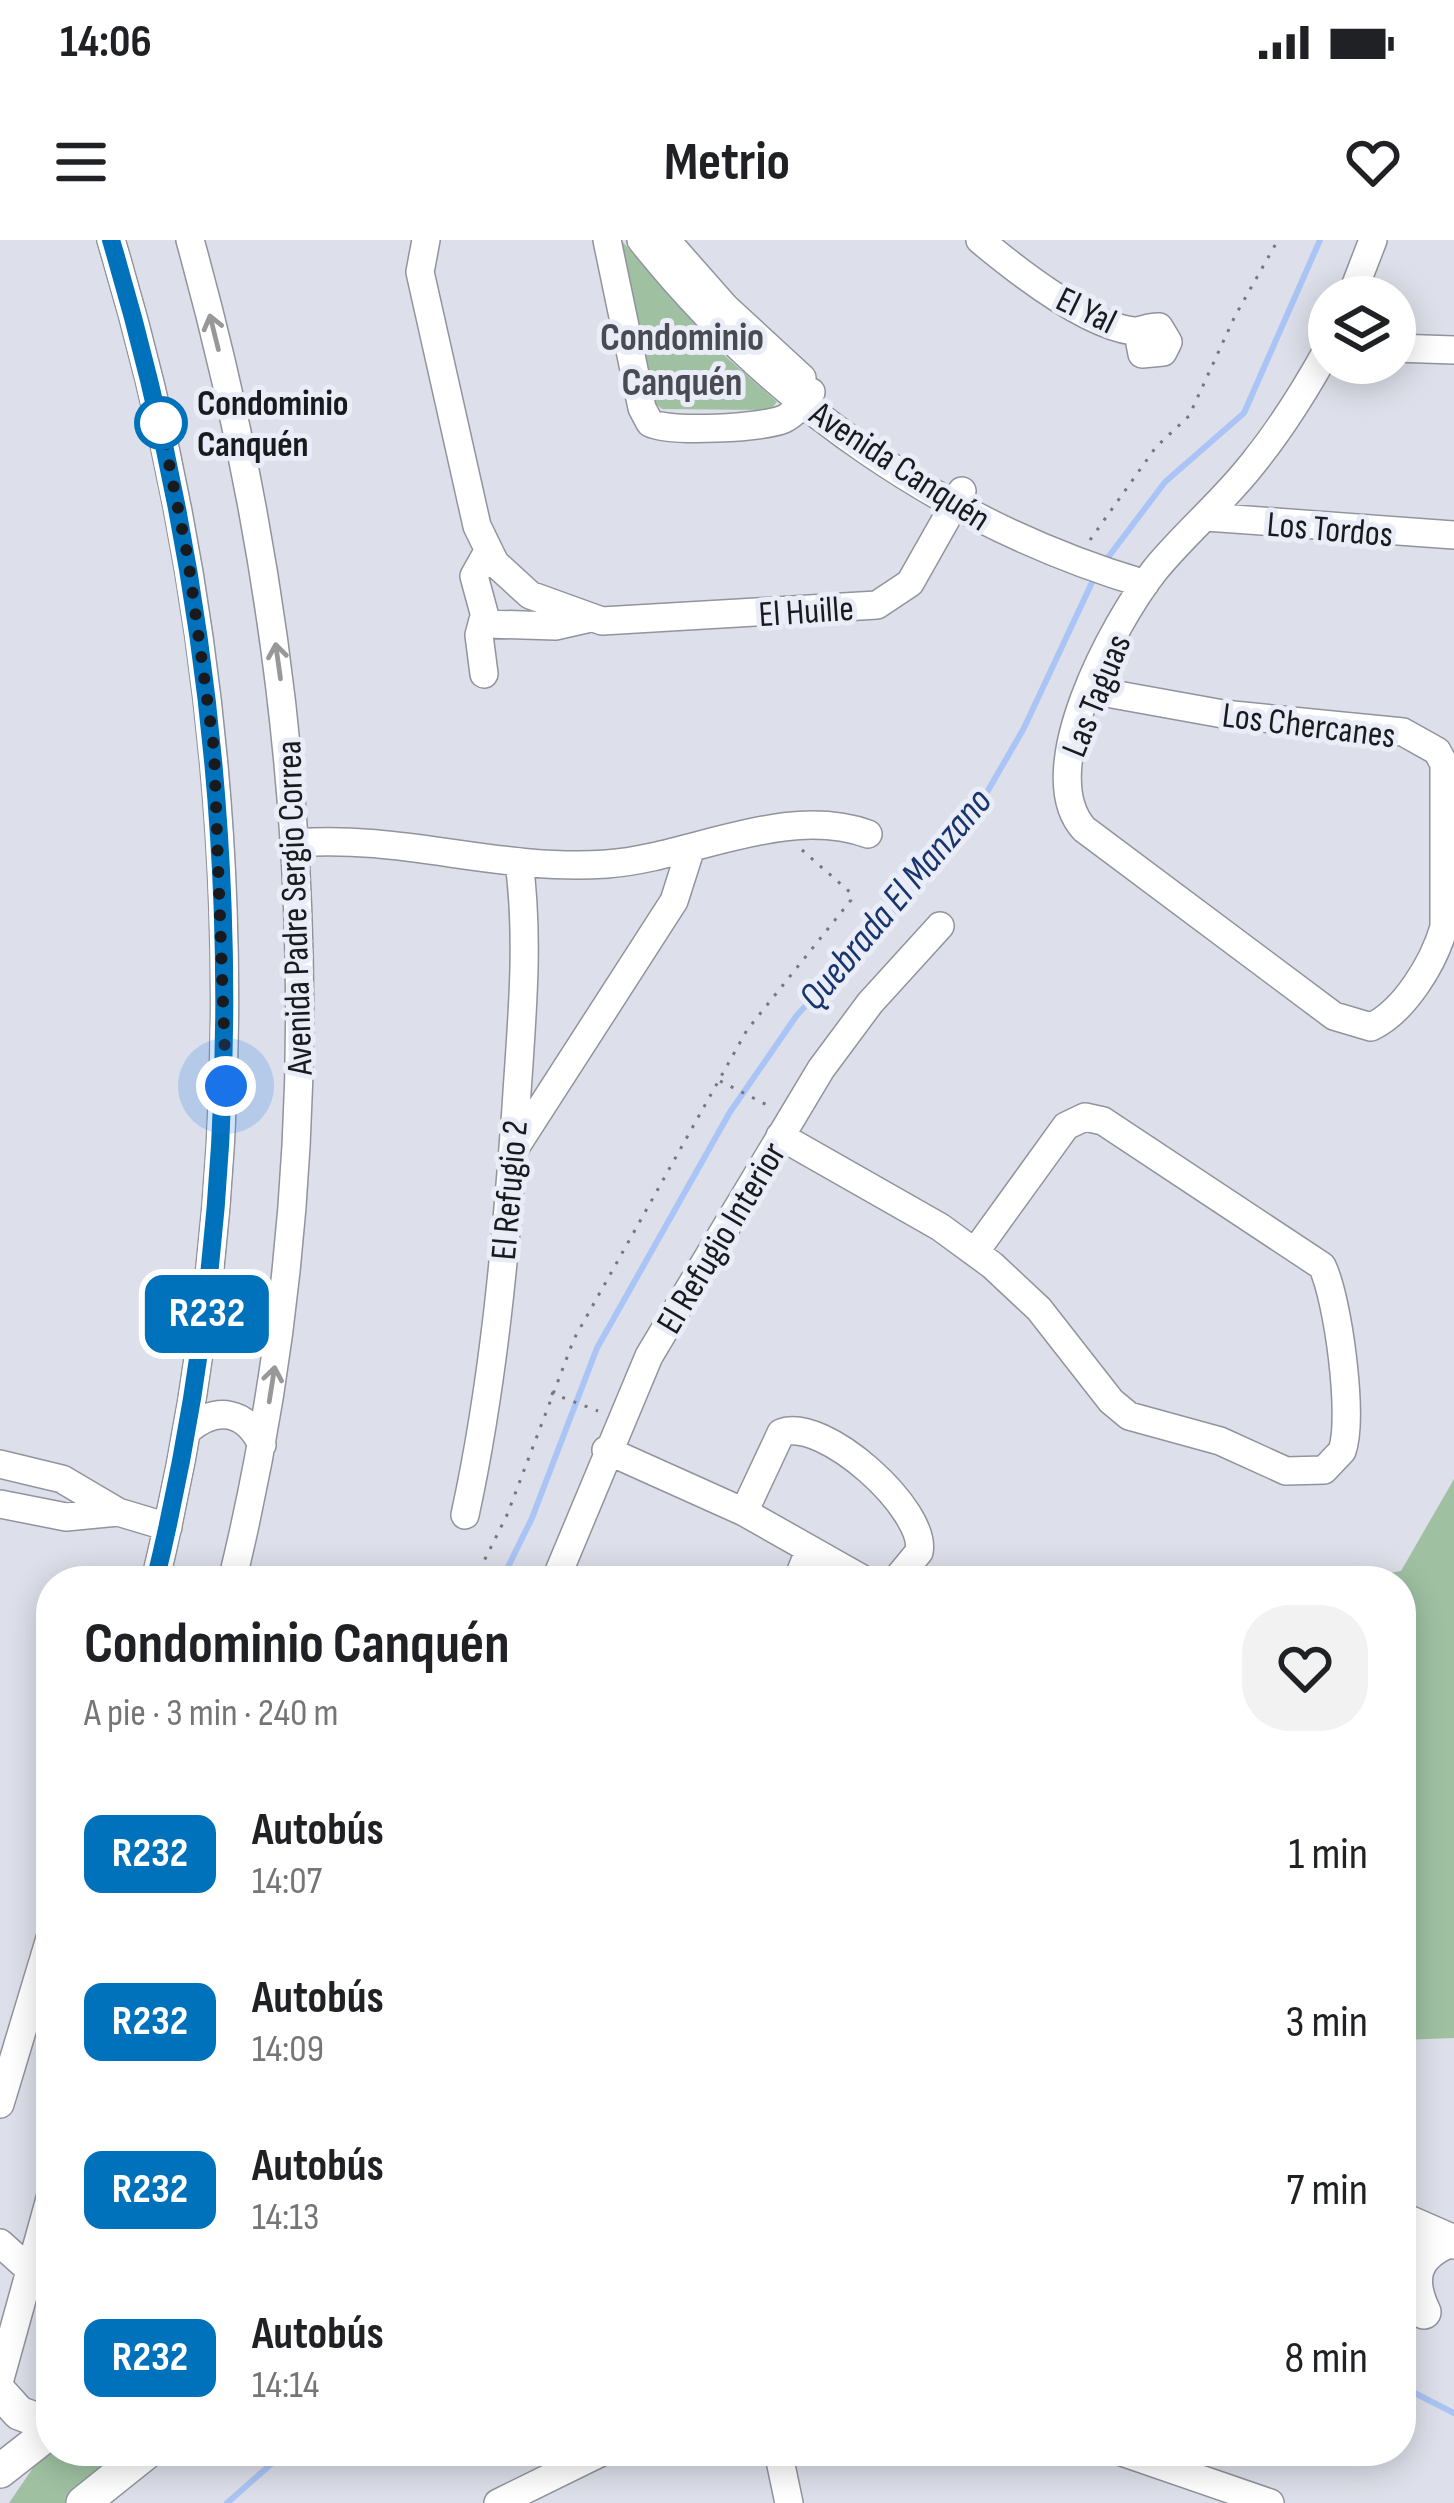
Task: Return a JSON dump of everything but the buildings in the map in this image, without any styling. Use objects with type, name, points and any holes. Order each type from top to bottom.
[{"type":"main road","points":[[1416,2225],[1453,2241]]},
{"type":"main road","points":[[1416,2267],[1425,2253],[1453,2241]]},
{"type":"main road","points":[[1416,2273],[1426,2313]]},
{"type":"main road","points":[[0,2392],[19,2413],[36,2421]]},
{"type":"main road","points":[[0,2471],[36,2441]]},
{"type":"main road","points":[[83,2503],[129,2466]]},
{"type":"street","name":"Avenida Padre Sergio Correa","points":[[111,240],[154,395],[182,526],[207,687],[219,817],[225,1121],[215,1252],[188,1430],[159,1566]]},
{"type":"street","name":"Avenida Padre Sergio Correa","points":[[190,240],[259,531],[296,843],[301,1052],[296,1193],[262,1445],[235,1566]]},
{"type":"street","name":"El Huille","points":[[426,240],[420,272],[473,509],[488,551],[530,596],[588,619]]},
{"type":"street","points":[[608,240],[642,408],[650,423],[667,428],[767,424],[794,413],[808,396]]},
{"type":"street","name":"Avenida Canquén","points":[[641,240],[726,335],[958,498],[1151,576]]},
{"type":"street","name":"Avenida Canquén","points":[[666,240],[808,396]]},
{"type":"street","name":"El Yal","points":[[980,240],[1046,290],[1138,333]]},
{"type":"street","points":[[1359,276],[1372,240]]},
{"type":"street","points":[[1416,349],[1454,350]]},
{"type":"street","name":"Las Taguas","points":[[1308,381],[1278,430],[1151,576],[1090,689],[1065,772],[1068,804],[1078,821],[1334,1016],[1371,1027]]},
{"type":"street","name":"El Huille","points":[[483,620],[502,629],[588,619],[884,603],[910,584],[958,498]]},
{"type":"street","name":"Los Tordos","points":[[1206,517],[1454,535]]},
{"type":"street","name":"El Huille","points":[[484,674],[475,568],[488,551]]},
{"type":"street","name":"Los Chercanes","points":[[1090,689],[1223,714],[1402,732],[1437,751],[1444,764],[1444,927],[1437,950],[1396,1010],[1371,1027]]},
{"type":"street","points":[[296,843],[343,840],[519,862],[602,865],[690,851],[778,829],[833,826],[868,834]]},
{"type":"street","points":[[513,1152],[674,901],[690,851]]},
{"type":"street","name":"El Refugio 2","points":[[465,1515],[486,1404],[513,1152],[525,968],[519,862]]},
{"type":"street","name":"El Refugio Interior","points":[[561,1566],[636,1379],[844,1035],[940,926]]},
{"type":"street","points":[[780,1136],[975,1252],[1039,1309],[1111,1401],[1129,1416],[1220,1441],[1296,1474],[1315,1474],[1338,1459],[1347,1429],[1330,1292],[1322,1266],[1103,1121],[1085,1117],[1066,1126],[975,1252]]},
{"type":"street","points":[[188,1430],[203,1419],[229,1414],[246,1422],[262,1445]]},
{"type":"street","points":[[744,1513],[781,1433],[809,1429],[847,1450],[915,1521],[919,1552],[907,1566]]},
{"type":"street","points":[[606,1450],[744,1513],[837,1566]]},
{"type":"street","points":[[0,1464],[75,1484],[118,1513],[168,1527]]},
{"type":"street","points":[[0,1504],[66,1517],[118,1513]]},
{"type":"street","points":[[802,1566],[808,1551]]},
{"type":"street","points":[[0,2104],[36,1985]]},
{"type":"street","points":[[0,2242],[30,2270]]},
{"type":"street","points":[[0,2378],[36,2249]]},
{"type":"street","points":[[498,2503],[573,2466]]},
{"type":"street","points":[[781,2466],[789,2503]]},
{"type":"street","points":[[1163,2466],[1270,2503]]},
{"type":"path","points":[[1101,559],[1156,447],[1195,407],[1235,316],[1279,240]]},
{"type":"path","points":[[482,1566],[507,1515],[549,1392],[747,1030],[852,895],[778,829]]},
{"type":"path","points":[[720,1081],[756,1100]]},
{"type":"path","points":[[549,1392],[593,1409]]},
{"type":"green space","points":[[621,240],[715,347],[777,402],[770,410],[662,409],[648,397]]},
{"type":"green space","points":[[1454,1479],[1454,2038],[1416,2039],[1416,1566],[1404,1566]]},
{"type":"green space","points":[[36,2463],[113,2466],[69,2503],[9,2503]]},
{"type":"waterway","name":"Quebrada El Manzano","points":[[1106,560],[1165,482],[1244,413],[1320,240]]},
{"type":"waterway","name":"Quebrada El Manzano","points":[[508,1566],[532,1518],[597,1348],[730,1112],[797,1015],[897,909],[975,813],[1024,728],[1095,576]]},
{"type":"waterway","points":[[1416,2394],[1454,2413]]},
{"type":"waterway","points":[[227,2503],[269,2466]]},
{"type":"bus line","name":"R232","points":[[111,240],[154,395],[188,559],[214,750],[224,916],[225,1121],[215,1252],[183,1460],[158,1566]]},
{"type":"place","name":"Condominio Canquén","points":[[161,423]]},
{"type":"district","name":"Condominio Canquén","points":[[682,358]]},
{"type":"route","points":[[161,423],[188,559],[214,750],[224,916],[226,1086]]}]
